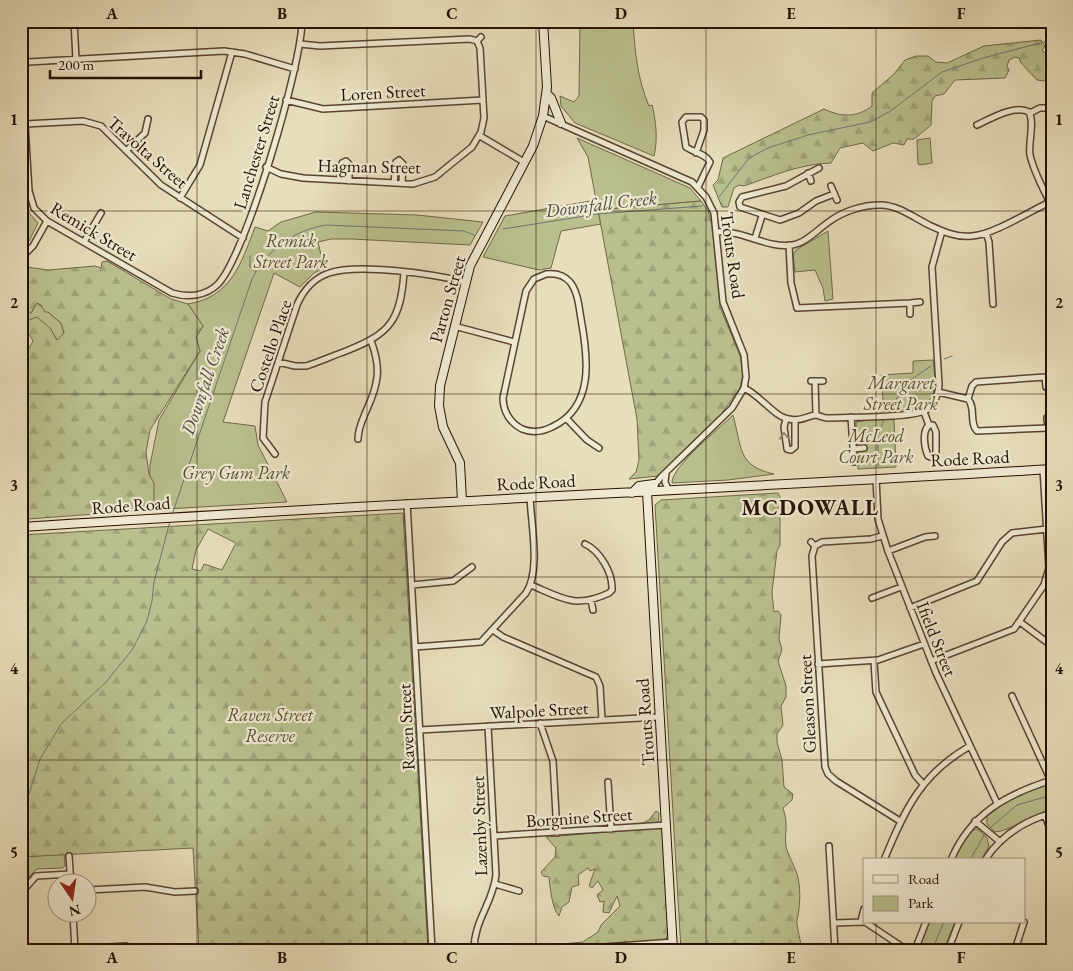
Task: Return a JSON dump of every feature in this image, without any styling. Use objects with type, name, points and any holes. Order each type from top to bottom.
[{"type":"main road","points":[[543,21],[547,94],[543,116]]},
{"type":"main road","points":[[547,94],[551,98],[561,123]]},
{"type":"main road","name":"Parton Street","points":[[462,501],[460,463],[445,433],[439,406],[441,379],[465,282],[481,242],[536,139],[543,116]]},
{"type":"main road","name":"Rode Road","points":[[21,527],[407,503],[632,493],[651,489],[669,491],[1048,469]]},
{"type":"main road","name":"Trouts Road","points":[[651,489],[660,717],[673,946]]},
{"type":"street","points":[[74,21],[76,59]]},
{"type":"street","name":"Lanchester Street","points":[[217,285],[227,272],[243,238],[266,167],[295,69],[302,21]]},
{"type":"street","points":[[300,44],[320,46],[479,39],[483,100],[483,123],[480,136],[524,162]]},
{"type":"street","points":[[180,198],[200,164],[232,52]]},
{"type":"street","name":"Remick Street","points":[[217,285],[196,296],[178,295],[47,221],[34,208],[29,191],[23,63],[32,61],[232,52],[295,69]]},
{"type":"street","name":"Loren Street","points":[[286,100],[323,109],[483,100]]},
{"type":"street","points":[[1030,113],[1040,108],[1052,108]]},
{"type":"street","points":[[977,125],[997,116],[1018,110],[1026,110],[1030,113]]},
{"type":"street","points":[[717,232],[732,231],[789,245],[804,240],[840,215],[871,206],[894,207],[942,231],[962,236],[986,233],[1051,203],[1032,161],[1029,142],[1030,113]]},
{"type":"street","name":"Trouts Road","points":[[543,116],[688,180],[698,187],[711,206],[717,232],[723,302],[746,360],[747,371],[744,388],[732,408],[651,489]]},
{"type":"street","points":[[696,153],[704,130],[704,120],[701,117],[686,117],[682,121],[685,146],[696,153],[707,158],[710,162],[698,187]]},
{"type":"street","points":[[127,150],[145,133],[148,119]]},
{"type":"street","name":"Travolta Street","points":[[25,124],[88,122],[106,130],[154,178],[180,198],[243,238]]},
{"type":"street","name":"Hagman Street","points":[[266,167],[297,178],[402,184],[422,183],[435,178],[468,151],[480,136]]},
{"type":"street","points":[[394,183],[396,162],[400,160],[403,162],[402,184]]},
{"type":"street","points":[[340,180],[342,163],[346,161],[349,164],[349,181]]},
{"type":"street","points":[[819,168],[786,186],[740,198],[739,204],[741,209],[782,220],[799,213],[816,201],[834,194]]},
{"type":"street","points":[[808,173],[811,181]]},
{"type":"street","points":[[831,186],[836,200]]},
{"type":"street","points":[[21,191],[29,191]]},
{"type":"street","points":[[84,242],[101,213]]},
{"type":"street","points":[[755,238],[762,216]]},
{"type":"street","points":[[21,258],[33,246],[47,221]]},
{"type":"street","points":[[744,388],[757,394],[786,419],[795,420],[807,419],[816,415],[824,418],[924,412],[932,406],[938,392],[939,380],[932,267],[942,231]]},
{"type":"street","points":[[986,233],[989,242],[993,304]]},
{"type":"street","points":[[789,245],[791,283],[798,308],[920,302]]},
{"type":"street","name":"Costello Place","points":[[275,454],[264,441],[262,432],[265,402],[300,298],[317,279],[342,270],[436,275],[465,282]]},
{"type":"street","points":[[278,362],[295,366],[306,366],[371,341],[386,330],[398,313],[402,301],[404,272]]},
{"type":"street","points":[[546,274],[558,274],[566,279],[577,295],[586,345],[587,366],[582,396],[566,418],[554,427],[537,432],[522,429],[507,416],[503,402],[514,342],[524,296],[530,283],[546,274]]},
{"type":"street","points":[[910,303],[910,314]]},
{"type":"street","points":[[454,326],[514,342]]},
{"type":"street","points":[[358,439],[358,430],[371,399],[378,373],[378,360],[371,341]]},
{"type":"street","points":[[968,399],[972,386],[976,382],[1052,376]]},
{"type":"street","points":[[1045,377],[1046,387]]},
{"type":"street","points":[[816,415],[813,381],[823,380]]},
{"type":"street","points":[[938,392],[968,399],[972,405],[973,426],[977,431],[1050,428],[1047,418]]},
{"type":"street","points":[[924,412],[929,424],[932,425],[936,432],[936,454],[933,458],[929,457],[926,452],[925,430],[929,424]]},
{"type":"street","points":[[851,417],[854,462]]},
{"type":"street","points":[[566,418],[587,440],[599,448]]},
{"type":"street","points":[[786,419],[785,445],[787,449],[791,450],[795,447],[795,420]]},
{"type":"street","points":[[853,449],[864,448]]},
{"type":"street","points":[[931,661],[1012,630],[1020,622],[1044,585],[1050,572],[1046,529],[1048,469]]},
{"type":"street","points":[[667,473],[664,482],[669,491]]},
{"type":"street","name":"Ifield Street","points":[[876,478],[878,519],[882,536],[931,661],[997,803]]},
{"type":"street","points":[[415,648],[475,644],[484,640],[531,585],[534,569],[530,497]]},
{"type":"street","name":"Raven Street","points":[[407,503],[432,950]]},
{"type":"street","points":[[910,608],[977,581],[1002,542],[1012,533],[1046,529]]},
{"type":"street","name":"Gleason Street","points":[[882,536],[871,539],[813,544],[823,758],[826,771],[836,781],[900,821]]},
{"type":"street","points":[[888,551],[925,537],[935,536]]},
{"type":"street","points":[[531,585],[572,602],[591,600],[609,593],[612,586],[598,553],[585,544]]},
{"type":"street","points":[[412,585],[453,581],[472,567]]},
{"type":"street","points":[[872,598],[901,587]]},
{"type":"street","points":[[591,600],[594,610]]},
{"type":"street","points":[[1020,622],[1052,646]]},
{"type":"street","points":[[493,630],[503,637],[596,677],[600,686],[602,720]]},
{"type":"street","points":[[818,664],[874,661],[924,644]]},
{"type":"street","points":[[874,661],[876,692],[915,775],[922,784]]},
{"type":"street","points":[[21,684],[21,705]]},
{"type":"street","points":[[952,858],[962,837],[975,821],[997,803],[1017,792],[1051,781],[1012,696]]},
{"type":"street","name":"Walpole Street","points":[[420,730],[660,717]]},
{"type":"street","points":[[540,723],[553,762],[557,833]]},
{"type":"street","name":"Lazenby Street","points":[[474,950],[475,932],[495,884],[488,726]]},
{"type":"street","points":[[885,858],[900,821],[922,784],[945,762],[970,746]]},
{"type":"street","points":[[608,782],[611,829]]},
{"type":"street","points":[[986,858],[999,841],[1023,824],[1052,813]]},
{"type":"street","points":[[1045,815],[1052,835]]},
{"type":"street","points":[[975,821],[999,841]]},
{"type":"street","name":"Borgnine Street","points":[[494,836],[666,825]]},
{"type":"street","points":[[829,846],[835,950]]},
{"type":"street","points":[[69,856],[70,874]]},
{"type":"street","points":[[21,893],[36,876],[48,875]]},
{"type":"street","points":[[495,884],[519,891]]},
{"type":"street","points":[[98,889],[145,887],[175,892],[196,891]]},
{"type":"street","points":[[834,923],[863,922]]},
{"type":"street","points":[[74,924],[75,950],[126,946]]},
{"type":"street","points":[[866,924],[907,950]]},
{"type":"street","points":[[914,950],[925,924]]},
{"type":"street","points":[[948,950],[958,924]]},
{"type":"street","points":[[1015,950],[1023,924]]},
{"type":"street","points":[[564,950],[673,946]]},
{"type":"green space","points":[[580,21],[633,21],[639,75],[645,96],[649,106],[652,105],[655,117],[656,137],[654,156],[575,123],[561,106],[560,96],[574,102],[579,96]]},
{"type":"green space","points":[[1041,40],[1045,46],[1042,50],[1049,57],[1048,63],[1052,65],[1052,82],[1037,80],[1021,63],[1019,58],[1015,57],[1009,60],[1007,66],[1009,70],[1005,78],[955,80],[944,94],[935,96],[932,101],[931,125],[914,139],[907,139],[904,145],[893,143],[873,151],[863,143],[840,148],[831,163],[797,168],[744,186],[739,185],[734,188],[728,207],[722,207],[713,185],[718,180],[723,158],[824,109],[842,115],[860,113],[866,110],[872,106],[872,93],[894,74],[905,60],[916,56],[928,56],[936,62],[947,63],[984,46]]},
{"type":"green space","points":[[577,138],[690,188],[701,201],[598,210],[601,224],[561,231],[551,268],[539,270],[483,257],[505,216],[596,200],[588,157]]},
{"type":"green space","points":[[930,138],[932,163],[920,165],[918,164],[917,140]]},
{"type":"green space","points":[[21,198],[25,200],[29,213],[38,223],[28,243],[21,250]]},
{"type":"green space","points":[[701,201],[708,211],[714,232],[720,307],[741,358],[743,374],[740,388],[722,413],[658,476],[629,479],[636,472],[639,460],[637,419],[598,210]]},
{"type":"green space","name":"Remick Street Park","points":[[316,212],[417,215],[483,222],[470,245],[351,239],[331,239],[318,242],[324,268],[314,273],[300,287],[274,273],[223,422],[255,426],[258,445],[287,502],[149,510],[150,465],[159,420],[200,351],[196,337],[203,326],[188,304],[215,294],[232,277],[245,254],[255,227],[268,231],[281,222]]},
{"type":"green space","points":[[828,231],[833,299],[825,301],[823,288],[815,270],[795,272],[793,255],[796,250]]},
{"type":"green space","points":[[107,261],[171,299],[188,304],[203,326],[196,337],[200,351],[150,430],[146,452],[149,474],[154,483],[154,504],[149,510],[28,519],[21,512],[21,351],[28,350],[33,341],[28,332],[23,330],[24,322],[37,317],[50,328],[57,340],[64,333],[61,323],[48,312],[45,312],[41,305],[37,303],[31,313],[26,313],[25,308],[21,311],[21,272],[27,267],[48,270],[95,266],[101,268],[102,262]]},
{"type":"green space","points":[[37,303],[61,323],[64,333],[57,340],[50,328],[25,324],[21,330],[21,311],[25,307],[31,313]]},
{"type":"green space","name":"Margaret Street Park","points":[[933,360],[934,388],[932,397],[927,403],[920,407],[884,412],[881,375],[913,373],[913,361]]},
{"type":"green space","points":[[733,415],[740,446],[747,460],[753,466],[774,474],[728,480],[672,483],[679,467],[687,458]]},
{"type":"green space","name":"McLeod Court Park","points":[[879,418],[894,420],[896,467],[858,469],[856,422]]},
{"type":"green space","points":[[778,493],[780,497],[780,545],[777,551],[772,592],[774,612],[778,611],[781,615],[779,639],[782,650],[778,661],[786,686],[786,697],[781,706],[783,725],[777,734],[777,742],[782,760],[784,787],[793,794],[792,800],[783,808],[786,820],[786,846],[799,883],[800,899],[797,922],[802,950],[681,950],[655,505],[661,500]]},
{"type":"green space","name":"Raven Street Reserve","points":[[403,513],[428,950],[199,950],[193,848],[21,857],[21,734],[29,689],[21,582],[21,535]],"holes":[[[208,529],[236,543],[222,570],[204,564],[201,571],[192,569],[196,550]]]},
{"type":"green space","points":[[1052,783],[1052,809],[1001,831],[995,832],[987,824],[987,816],[1015,796]]},
{"type":"green space","points":[[656,811],[659,813],[658,824],[665,835],[669,929],[666,940],[511,949],[583,942],[598,932],[601,925],[620,906],[617,896],[609,913],[603,912],[604,901],[600,902],[597,895],[603,890],[598,881],[592,888],[589,886],[595,869],[590,871],[588,868],[578,875],[579,885],[572,887],[569,902],[562,907],[559,916],[553,903],[549,877],[543,876],[541,872],[555,857],[556,848],[546,837],[642,829],[643,823],[649,820]]},
{"type":"green space","points":[[978,829],[987,838],[989,846],[983,858],[955,858],[962,840],[971,830]]},
{"type":"green space","points":[[64,854],[65,866],[62,868],[37,869],[21,885],[21,857]]},
{"type":"green space","points":[[928,924],[954,924],[944,950],[918,950]]},
{"type":"waterway","name":"Downfall Creek","points":[[719,197],[749,158],[768,148],[808,135],[870,122],[889,112],[942,72],[983,58],[1052,40]]},
{"type":"waterway","name":"Downfall Creek","points":[[503,229],[598,214],[702,206]]},
{"type":"waterway","name":"Downfall Creek","points":[[172,515],[252,279],[265,259],[274,250],[303,231],[326,225],[464,231],[474,235]]},
{"type":"waterway","points":[[250,256],[250,267],[256,272]]},
{"type":"waterway","points":[[944,359],[952,356]]},
{"type":"waterway","points":[[887,412],[909,381],[931,366]]},
{"type":"waterway","points":[[878,467],[878,436],[884,419]]},
{"type":"waterway","name":"Downfall Creek","points":[[21,808],[29,794],[40,759],[61,724],[106,682],[132,650],[147,621],[154,582],[170,521]]},
{"type":"waterway","points":[[990,828],[1017,805],[1052,795]]},
{"type":"waterway","points":[[971,858],[984,835]]},
{"type":"waterway","points":[[932,950],[943,924]]},
{"type":"district","name":"MCDOWALL","points":[[810,507]]},
{"type":"park label","name":"Grey Gum Park","points":[[236,472]]}]
